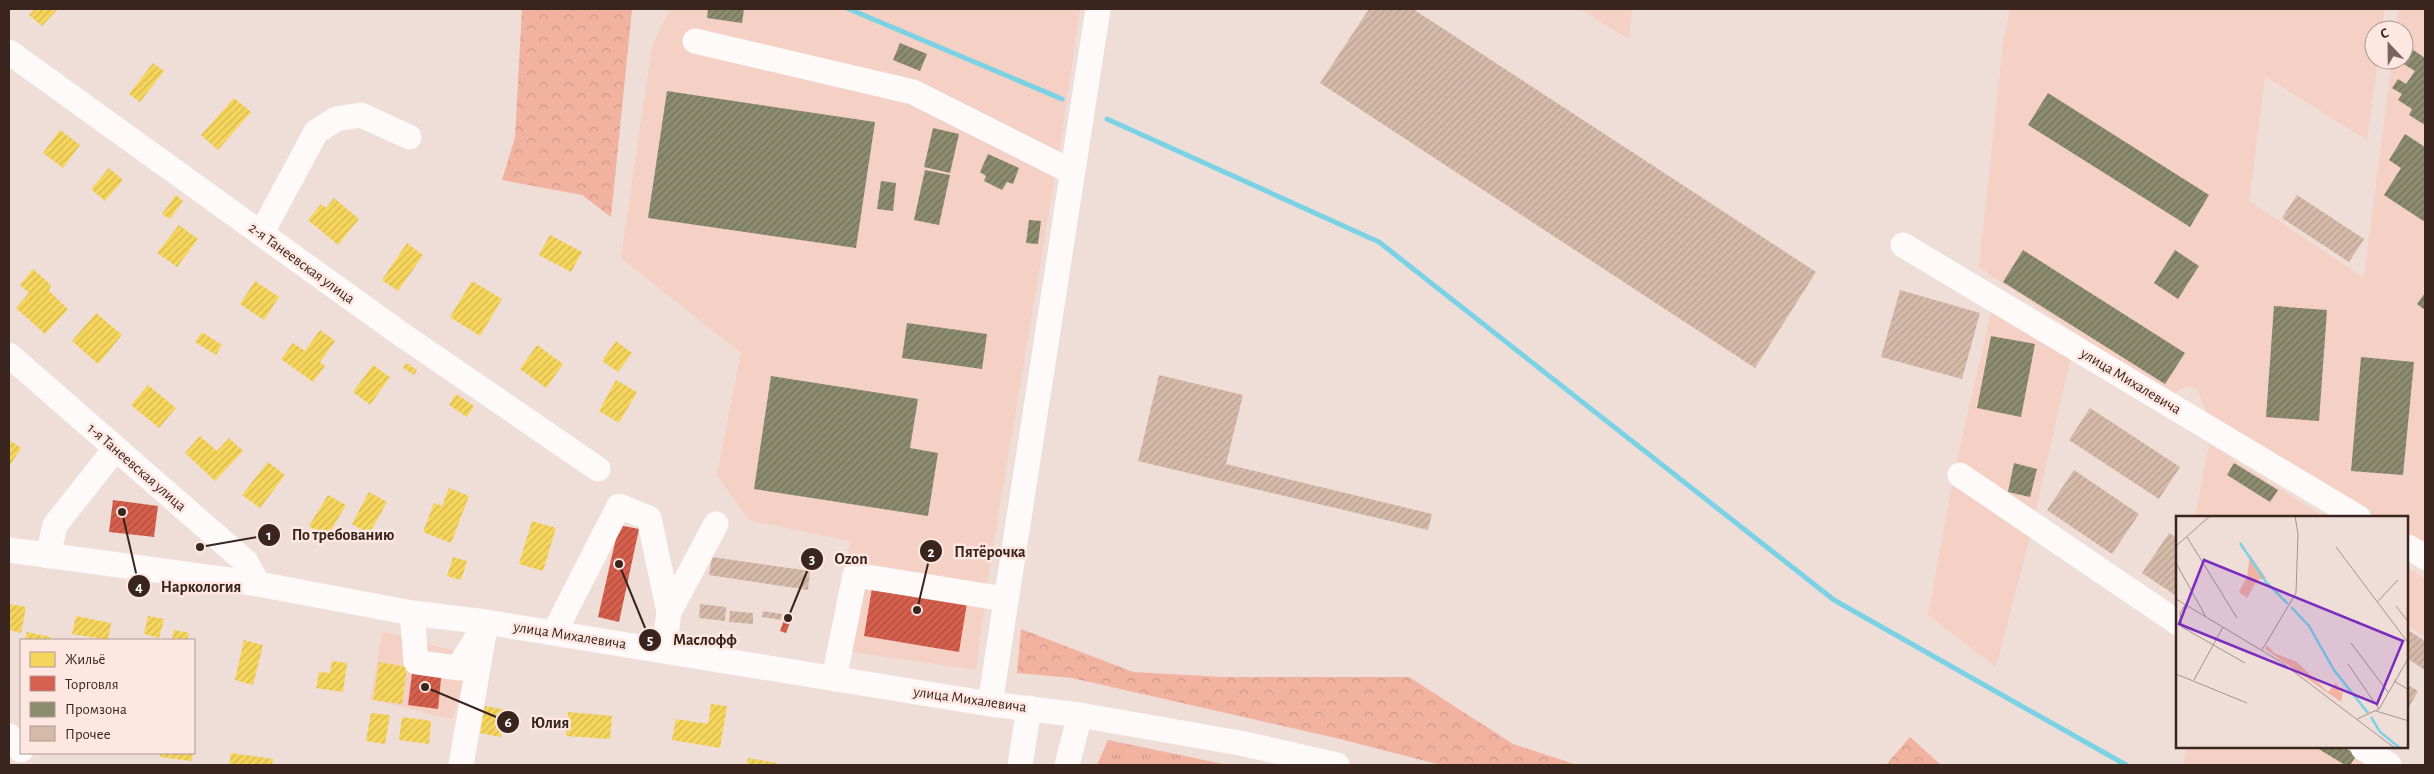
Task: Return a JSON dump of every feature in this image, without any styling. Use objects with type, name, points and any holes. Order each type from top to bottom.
[{"type":"street","points":[[990,704],[1098,9]]},
{"type":"street","points":[[695,41],[913,92],[1072,172]]},
{"type":"street","name":"2-я Танеевская улица","points":[[9,52],[398,332],[598,469]]},
{"type":"street","points":[[261,234],[316,132],[336,119],[360,115],[409,137]]},
{"type":"street","name":"улица Михалевича","points":[[1903,245],[2356,516]]},
{"type":"street","name":"1-я Танеевская улица","points":[[9,355],[246,562],[258,584]]},
{"type":"street","points":[[48,556],[54,525],[116,448]]},
{"type":"street","points":[[1960,475],[2176,621]]},
{"type":"street","points":[[554,633],[619,506],[649,518],[669,612],[664,650]]},
{"type":"street","points":[[669,612],[716,524]]},
{"type":"street","points":[[2409,548],[2425,557]]},
{"type":"street","name":"улица Михалевича","points":[[9,550],[258,584],[412,613],[486,622],[664,650],[990,704],[1080,715],[1245,744],[1337,765]]},
{"type":"street","points":[[834,679],[855,576],[1005,599]]},
{"type":"street","points":[[412,613],[416,662],[458,668],[486,622]]},
{"type":"street","points":[[461,765],[486,622]]},
{"type":"street","points":[[1020,765],[1030,708]]},
{"type":"street","points":[[1068,765],[1080,715]]},
{"type":"street","points":[[9,736],[20,749]]},
{"type":"street","points":[[2365,749],[2389,765]]},
{"type":"shaded area","points":[[670,9],[1080,9],[1061,140],[989,570],[976,670],[833,649],[850,541],[749,520],[717,475],[741,353],[621,258],[652,46]]},
{"type":"shaded area","points":[[1580,9],[1632,9],[1629,39]]},
{"type":"shaded area","points":[[2010,9],[2385,9],[2383,20],[2364,20],[2364,70],[2377,70],[2367,140],[2265,76],[2249,201],[2364,278],[2391,70],[2414,70],[2414,20],[2397,20],[2398,9],[2425,9],[2425,554],[2409,544],[2409,516],[2365,516],[2208,417],[2198,390],[2185,386],[2169,396],[1979,267],[2003,44]]},
{"type":"shaded area","points":[[1992,308],[2071,356],[2034,518],[1956,464]]},
{"type":"shaded area","points":[[2209,444],[2323,516],[2195,516]]},
{"type":"shaded area","points":[[1952,485],[2030,536],[1996,667],[1928,615]]},
{"type":"shaded area","points":[[2409,569],[2425,579],[2425,637],[2409,627]]},
{"type":"shaded area","points":[[383,631],[472,656],[452,719],[370,699]]},
{"type":"shaded area","points":[[2187,749],[2353,749],[2377,765],[2185,765],[2183,764]]},
{"type":"green space","points":[[522,9],[632,9],[611,217],[582,195],[502,180],[515,138]]},
{"type":"green space","points":[[1021,629],[1133,672],[1223,677],[1409,677],[1513,744],[1577,765],[1441,765],[1336,738],[1072,678],[1017,673]]},
{"type":"green space","points":[[1910,737],[1941,765],[1886,765]]},
{"type":"green space","points":[[1108,740],[1228,765],[1097,765]]},
{"type":"building: Жильё","points":[[35,9],[58,9],[42,26],[29,15]]},
{"type":"building: Жильё","points":[[153,63],[164,71],[140,102],[129,94]]},
{"type":"building: Жильё","points":[[234,98],[251,112],[218,150],[201,135]]},
{"type":"building: Жильё","points":[[60,130],[80,145],[63,168],[43,153]]},
{"type":"building: Жильё","points":[[109,168],[123,180],[105,201],[91,189]]},
{"type":"building: Жильё","points":[[176,195],[183,201],[170,219],[162,214]]},
{"type":"building: Жильё","points":[[334,198],[359,219],[338,245],[308,220],[321,204],[326,208]]},
{"type":"building: Жильё","points":[[179,225],[198,239],[177,267],[157,253]]},
{"type":"building: Жильё","points":[[550,235],[582,252],[571,272],[539,255]]},
{"type":"building: Жильё","points":[[407,243],[423,255],[398,291],[382,280]]},
{"type":"building: Жильё","points":[[33,269],[51,285],[49,291],[68,309],[45,334],[16,308],[29,293],[20,285]]},
{"type":"building: Жильё","points":[[255,281],[279,297],[264,320],[240,304]]},
{"type":"building: Жильё","points":[[472,281],[502,299],[480,336],[450,317]]},
{"type":"building: Жильё","points":[[96,313],[122,335],[98,364],[72,341]]},
{"type":"building: Жильё","points":[[320,330],[335,341],[320,362],[325,366],[313,382],[281,359],[293,343],[305,351]]},
{"type":"building: Жильё","points":[[202,332],[222,345],[216,355],[195,342]]},
{"type":"building: Жильё","points":[[616,341],[632,353],[618,372],[602,361]]},
{"type":"building: Жильё","points":[[537,345],[563,364],[546,388],[520,369]]},
{"type":"building: Жильё","points":[[406,363],[417,370],[414,375],[403,368]]},
{"type":"building: Жильё","points":[[373,365],[390,377],[370,405],[353,392]]},
{"type":"building: Жильё","points":[[616,380],[637,392],[619,423],[599,411]]},
{"type":"building: Жильё","points":[[148,385],[176,408],[159,428],[131,405]]},
{"type":"building: Жильё","points":[[456,394],[474,406],[467,417],[449,405]]},
{"type":"building: Жильё","points":[[200,436],[217,451],[229,438],[243,451],[215,481],[185,453]]},
{"type":"building: Жильё","points":[[9,440],[21,448],[9,467]]},
{"type":"building: Жильё","points":[[268,462],[285,475],[260,508],[242,495]]},
{"type":"building: Жильё","points":[[449,488],[469,496],[451,543],[423,532],[434,503],[442,506]]},
{"type":"building: Жильё","points":[[369,492],[387,502],[369,534],[352,524]]},
{"type":"building: Жильё","points":[[328,495],[346,505],[327,537],[309,526]]},
{"type":"building: Жильё","points":[[532,521],[556,528],[543,571],[519,564]]},
{"type":"building: Жильё","points":[[453,557],[467,561],[461,580],[447,576]]},
{"type":"building: Жильё","points":[[9,604],[26,607],[21,633],[9,630]]},
{"type":"building: Жильё","points":[[76,616],[111,623],[108,639],[72,634]]},
{"type":"building: Жильё","points":[[148,616],[164,619],[159,638],[144,634]]},
{"type":"building: Жильё","points":[[174,630],[189,633],[187,639],[172,639]]},
{"type":"building: Жильё","points":[[27,632],[51,637],[50,639],[25,639]]},
{"type":"building: Жильё","points":[[244,640],[263,645],[253,685],[235,680]]},
{"type":"building: Жильё","points":[[332,661],[347,663],[343,692],[316,688],[319,672],[330,673]]},
{"type":"building: Жильё","points":[[379,662],[407,667],[402,704],[373,700]]},
{"type":"building: Жильё","points":[[711,704],[727,706],[720,748],[672,740],[676,719],[708,724]]},
{"type":"building: Жильё","points":[[485,706],[506,710],[501,737],[480,733]]},
{"type":"building: Жильё","points":[[568,712],[612,716],[610,739],[566,736]]},
{"type":"building: Жильё","points":[[371,713],[390,715],[385,744],[366,741]]},
{"type":"building: Жильё","points":[[402,717],[431,721],[429,744],[399,740]]},
{"type":"building: Жильё","points":[[231,753],[273,759],[272,765],[229,765]]},
{"type":"building: Жильё","points":[[160,754],[193,754],[192,761],[160,757]]},
{"type":"building: Жильё","points":[[748,758],[777,763],[776,765],[747,765]]},
{"type":"building: Торговля","points":[[113,500],[158,506],[154,537],[109,532]]},
{"type":"building: Торговля","points":[[619,525],[639,529],[619,622],[598,617]]},
{"type":"building: Торговля","points":[[873,582],[968,597],[959,652],[864,636]]},
{"type":"building: Торговля","points":[[787,612],[793,615],[786,633],[780,631]]},
{"type":"building: Торговля","points":[[413,666],[442,669],[438,709],[408,705]]},
{"type":"building: Промзона","points":[[708,9],[744,9],[742,23],[707,18]]},
{"type":"building: Промзона","points":[[900,43],[927,54],[920,71],[893,60]]},
{"type":"building: Промзона","points":[[2414,50],[2425,58],[2425,125],[2409,115],[2412,109],[2398,100],[2402,94],[2392,88],[2398,79],[2406,84],[2415,71],[2413,70]]},
{"type":"building: Промзона","points":[[667,91],[875,122],[856,248],[648,218]]},
{"type":"building: Промзона","points":[[2048,93],[2209,195],[2190,227],[2028,125]]},
{"type":"building: Промзона","points":[[933,128],[959,134],[950,173],[924,167]]},
{"type":"building: Промзона","points":[[2405,134],[2425,147],[2425,222],[2384,195],[2401,168],[2389,160]]},
{"type":"building: Промзона","points":[[988,154],[1019,168],[1013,184],[1007,182],[1002,190],[984,181],[986,176],[980,172]]},
{"type":"building: Промзона","points":[[925,170],[950,175],[939,225],[914,220]]},
{"type":"building: Промзона","points":[[881,181],[896,183],[893,211],[877,209]]},
{"type":"building: Промзона","points":[[1029,220],[1041,221],[1038,244],[1026,243]]},
{"type":"building: Промзона","points":[[2023,250],[2185,353],[2165,384],[2003,282]]},
{"type":"building: Промзона","points":[[2175,250],[2199,266],[2178,299],[2154,283]]},
{"type":"building: Промзона","points":[[2425,293],[2425,310],[2417,304]]},
{"type":"building: Промзона","points":[[2274,306],[2327,310],[2319,421],[2266,417]]},
{"type":"building: Промзона","points":[[907,323],[987,334],[982,369],[902,358]]},
{"type":"building: Промзона","points":[[1991,336],[2035,344],[2021,417],[1977,408]]},
{"type":"building: Промзона","points":[[2361,357],[2414,362],[2403,475],[2351,471]]},
{"type":"building: Промзона","points":[[771,376],[918,399],[910,448],[938,453],[928,516],[754,489]]},
{"type":"building: Промзона","points":[[2014,463],[2037,469],[2030,497],[2008,492]]},
{"type":"building: Промзона","points":[[2234,463],[2278,490],[2270,502],[2227,475]]},
{"type":"building: Промзона","points":[[2319,749],[2347,749],[2357,755],[2350,765],[2345,765]]},
{"type":"building: Прочее","points":[[1369,9],[1413,9],[1816,272],[1755,368],[1320,83]]},
{"type":"building: Прочее","points":[[2297,195],[2364,239],[2349,262],[2282,218]]},
{"type":"building: Прочее","points":[[1900,290],[1980,313],[1962,379],[1881,357]]},
{"type":"building: Прочее","points":[[1159,375],[1243,395],[1226,464],[1432,514],[1428,530],[1138,461]]},
{"type":"building: Прочее","points":[[2090,408],[2180,467],[2159,499],[2069,440]]},
{"type":"building: Прочее","points":[[2074,470],[2139,514],[2112,554],[2047,510]]},
{"type":"building: Прочее","points":[[2169,533],[2176,538],[2176,596],[2142,573]]},
{"type":"building: Прочее","points":[[712,557],[810,571],[808,590],[709,575]]},
{"type":"building: Прочее","points":[[700,604],[726,607],[725,621],[699,618]]},
{"type":"building: Прочее","points":[[730,611],[753,613],[753,624],[729,622]]},
{"type":"building: Прочее","points":[[763,611],[782,614],[781,620],[762,617]]},
{"type":"building: Прочее","points":[[2409,631],[2425,641],[2425,670],[2409,660]]},
{"type":"building: Прочее","points":[[2409,686],[2418,691],[2409,707]]},
{"type":"waterway","points":[[849,9],[1062,99]]},
{"type":"waterway","points":[[1107,119],[1379,242],[1834,600],[2126,765]]},
{"type":"place","name":"Наркология","points":[[122,512]]},
{"type":"place","name":"По требованию","points":[[200,547]]},
{"type":"place","name":"Маслофф","points":[[619,564]]},
{"type":"place","name":"Пятёрочка","points":[[917,610]]},
{"type":"place","name":"Ozon","points":[[788,618]]},
{"type":"place","name":"Юлия","points":[[425,687]]}]
